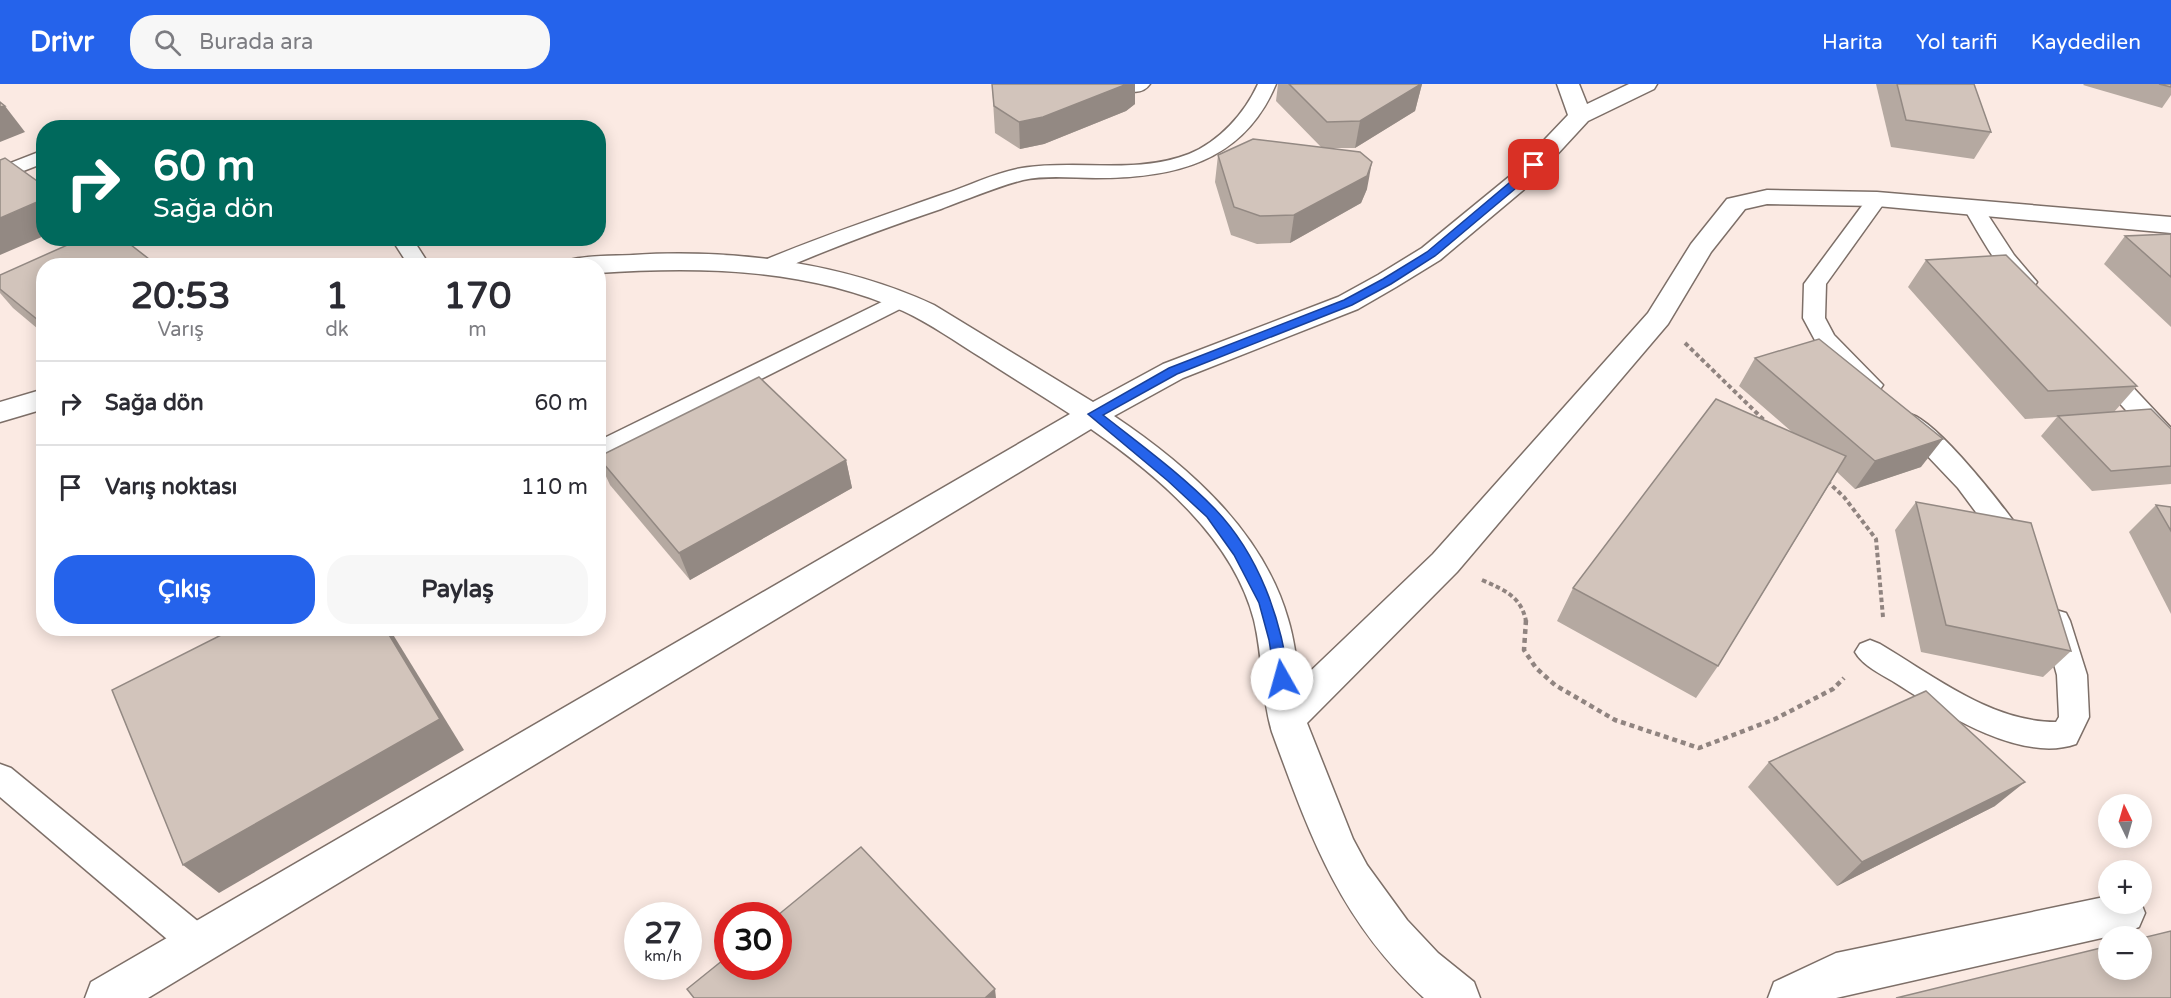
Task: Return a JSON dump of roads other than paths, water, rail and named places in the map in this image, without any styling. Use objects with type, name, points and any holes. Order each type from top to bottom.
[{"type":"street","points":[[1568,84],[1580,116]]},
{"type":"street","points":[[108,998],[1094,414],[1173,371],[1348,303],[1405,270],[1431,254],[1519,181],[1580,116],[1646,84]]},
{"type":"street","points":[[1287,718],[1445,563],[1659,318],[1700,249],[1736,204],[1767,197],[1877,200],[2171,225]]},
{"type":"street","points":[[606,264],[719,261],[768,267],[841,283],[900,300],[944,323],[1094,414],[1173,478],[1212,514],[1240,552],[1266,603],[1276,640],[1287,718],[1340,856],[1383,926],[1431,978],[1458,998]]},
{"type":"street","points":[[0,412],[36,401]]},
{"type":"street","points":[[1790,998],[1836,975],[2119,914]]},
{"type":"lane","points":[[768,267],[823,243],[1022,174],[1049,171],[1138,173],[1190,160],[1210,151],[1236,131],[1264,93],[1267,84]]},
{"type":"lane","points":[[0,174],[36,159]]},
{"type":"lane","points":[[1877,200],[1815,284],[1814,318],[1825,339],[1924,435],[1956,471],[2007,532],[2031,571]]},
{"type":"lane","points":[[1975,210],[2006,259],[2043,302]]},
{"type":"lane","points":[[606,448],[900,300]]},
{"type":"lane","points":[[2088,353],[2171,444]]},
{"type":"lane","points":[[1870,652],[1984,720],[2023,733],[2048,737],[2065,735],[2074,717],[2072,675],[2056,619],[2046,600]]},
{"type":"lane","points":[[0,778],[199,944]]}]
